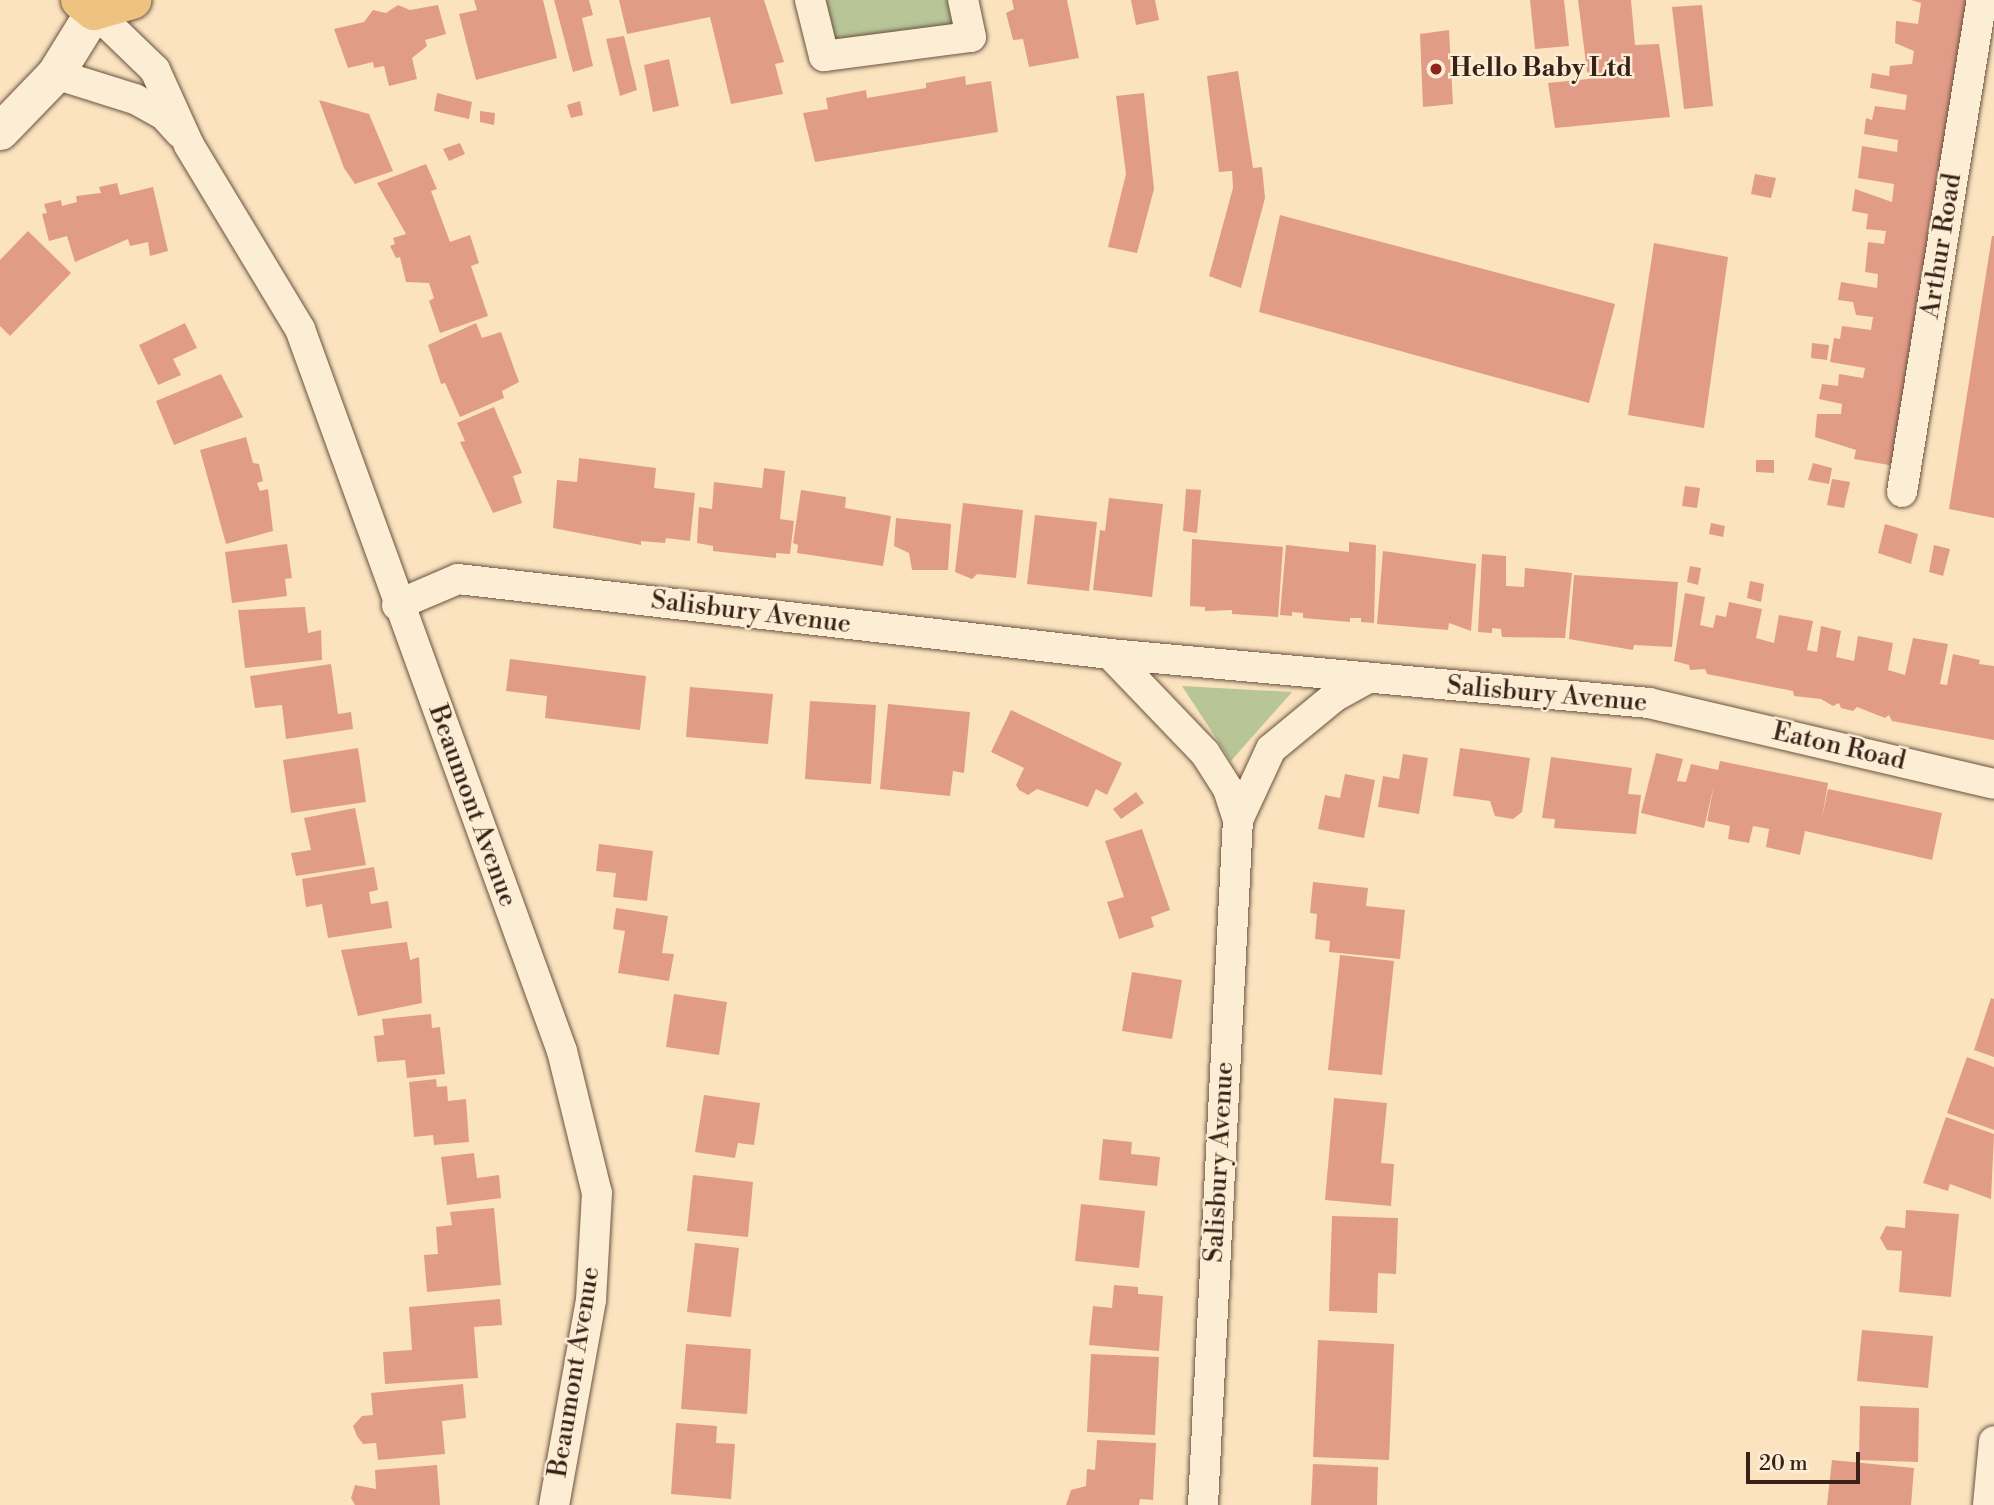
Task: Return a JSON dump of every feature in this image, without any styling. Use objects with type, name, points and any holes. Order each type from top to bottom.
[{"type":"main road","points":[[87,5],[132,0]]},
{"type":"street","points":[[810,0],[824,56],[971,37],[963,0]]},
{"type":"street","name":"Arthur Road","points":[[1902,492],[1982,0]]},
{"type":"street","points":[[0,131],[55,74],[87,5]]},
{"type":"street","name":"Beaumont Avenue","points":[[87,5],[155,70],[189,145],[300,329],[397,605],[562,1051],[597,1193],[591,1300],[554,1505]]},
{"type":"street","name":"Beaumont Avenue","points":[[55,74],[135,99],[164,115],[189,145]]},
{"type":"street","name":"Salisbury Avenue","points":[[397,605],[458,579],[1110,654],[1649,703],[1683,710]]},
{"type":"street","name":"Salisbury Avenue","points":[[1110,654],[1205,753],[1228,789],[1238,820],[1203,1505]]},
{"type":"street","name":"Salisbury Avenue","points":[[1238,820],[1271,749],[1334,697],[1368,678]]},
{"type":"street","name":"Eaton Road","points":[[1683,710],[1994,784]]},
{"type":"street","points":[[1988,1505],[1994,1441]]},
{"type":"green space","points":[[826,0],[960,0],[967,34],[838,55]]},
{"type":"green space","points":[[1182,686],[1292,692],[1231,761]]},
{"type":"building","points":[[474,0],[543,0],[557,58],[476,80],[459,14],[477,10]]},
{"type":"building","points":[[554,0],[589,0],[593,15],[582,18],[593,66],[573,72]]},
{"type":"building","points":[[619,0],[764,0],[784,62],[775,64],[783,94],[731,104],[710,17],[627,34]]},
{"type":"building","points":[[1012,0],[1067,0],[1079,58],[1029,67],[1023,39],[1013,40],[1006,13],[1014,9]]},
{"type":"building","points":[[1131,0],[1155,0],[1159,20],[1136,25]]},
{"type":"building","points":[[1530,0],[1564,0],[1569,46],[1535,49]]},
{"type":"building","points":[[1578,0],[1631,0],[1635,45],[1659,44],[1670,117],[1555,128],[1548,83],[1588,79]]},
{"type":"building","points":[[1911,0],[1967,0],[1895,466],[1854,459],[1856,450],[1815,437],[1817,414],[1841,414],[1842,404],[1819,399],[1822,384],[1838,386],[1839,374],[1863,378],[1865,368],[1830,362],[1834,338],[1840,339],[1842,326],[1871,330],[1873,317],[1856,315],[1853,302],[1838,300],[1841,282],[1877,288],[1878,274],[1865,272],[1868,242],[1884,244],[1886,231],[1866,229],[1868,214],[1852,211],[1855,189],[1892,202],[1894,184],[1858,178],[1862,146],[1897,152],[1898,140],[1864,134],[1866,118],[1872,120],[1875,106],[1905,110],[1907,95],[1870,88],[1872,73],[1889,76],[1890,66],[1912,64],[1914,51],[1895,43],[1896,21],[1918,24],[1921,3]]},
{"type":"building","points":[[398,5],[410,10],[438,5],[446,34],[425,40],[427,46],[412,58],[417,79],[389,86],[384,66],[374,68],[373,62],[348,68],[334,29],[364,22],[373,10],[386,13]]},
{"type":"building","points":[[1702,5],[1713,106],[1684,109],[1672,7]]},
{"type":"building","name":"Hello Baby Ltd","points":[[1449,30],[1453,104],[1423,107],[1420,34]]},
{"type":"building","points":[[624,36],[637,90],[620,96],[606,39]]},
{"type":"building","points":[[669,59],[679,106],[653,112],[644,65]]},
{"type":"building","points":[[1238,71],[1253,168],[1262,167],[1265,198],[1241,288],[1209,276],[1233,188],[1232,171],[1219,172],[1207,76]]},
{"type":"building","points":[[965,76],[966,85],[991,81],[998,132],[815,162],[803,113],[828,109],[826,98],[866,90],[867,98],[926,88],[926,83]]},
{"type":"building","points":[[437,93],[472,102],[469,119],[434,111]]},
{"type":"building","points":[[1144,93],[1154,189],[1137,253],[1108,247],[1126,174],[1116,96]]},
{"type":"building","points":[[319,100],[369,114],[393,171],[355,184],[344,168]]},
{"type":"building","points":[[580,101],[583,115],[571,118],[567,105]]},
{"type":"building","points":[[480,111],[495,113],[494,125],[480,122]]},
{"type":"building","points":[[460,143],[465,154],[449,161],[443,149]]},
{"type":"building","points":[[426,164],[437,189],[431,191],[450,242],[470,235],[479,263],[471,266],[488,316],[440,333],[429,301],[434,298],[429,283],[406,282],[400,257],[396,258],[390,246],[395,244],[393,238],[406,234],[377,183]]},
{"type":"building","points":[[1755,174],[1776,178],[1771,198],[1751,194]]},
{"type":"building","points":[[117,183],[120,195],[153,187],[168,251],[150,256],[148,242],[130,246],[128,239],[75,262],[67,236],[49,241],[42,214],[47,213],[44,204],[61,200],[62,206],[77,202],[76,196],[101,193],[99,187]]},
{"type":"building","points":[[1280,215],[1615,304],[1589,403],[1259,312]]},
{"type":"building","points":[[28,231],[71,273],[10,336],[0,326],[0,260]]},
{"type":"building","points":[[1994,236],[1994,518],[1949,509]]},
{"type":"building","points":[[1654,243],[1728,257],[1704,428],[1628,415]]},
{"type":"building","points":[[185,323],[197,348],[173,359],[181,375],[158,385],[139,345]]},
{"type":"building","points":[[476,323],[482,338],[501,332],[519,382],[502,391],[504,398],[460,417],[445,383],[441,384],[428,345]]},
{"type":"building","points":[[1812,343],[1829,345],[1827,360],[1811,358]]},
{"type":"building","points":[[221,374],[243,417],[174,445],[156,401]]},
{"type":"building","points":[[494,407],[522,473],[513,476],[522,503],[493,513],[460,442],[465,441],[457,423]]},
{"type":"building","points":[[246,437],[253,463],[259,464],[263,481],[257,483],[260,491],[268,489],[273,531],[226,544],[200,450]]},
{"type":"building","points":[[579,458],[656,468],[654,488],[695,493],[690,541],[666,538],[665,543],[641,541],[641,545],[553,528],[557,480],[577,482]]},
{"type":"building","points":[[1756,460],[1774,460],[1774,473],[1756,472]]},
{"type":"building","points":[[1813,463],[1832,468],[1829,484],[1808,480]]},
{"type":"building","points":[[764,468],[785,471],[780,519],[794,521],[790,554],[776,553],[776,558],[713,551],[713,546],[697,543],[699,507],[712,509],[714,482],[762,488]]},
{"type":"building","points":[[1832,479],[1850,482],[1844,508],[1827,505]]},
{"type":"building","points":[[1685,486],[1700,488],[1697,508],[1682,506]]},
{"type":"building","points":[[1186,489],[1201,490],[1197,533],[1183,531]]},
{"type":"building","points":[[801,490],[846,497],[845,508],[891,516],[883,566],[797,553],[798,545],[793,543]]},
{"type":"building","points":[[1109,498],[1163,504],[1152,597],[1093,590],[1100,530],[1105,531]]},
{"type":"building","points":[[963,503],[1023,510],[1016,578],[977,574],[972,579],[955,572]]},
{"type":"building","points":[[1035,515],[1097,522],[1089,591],[1027,584]]},
{"type":"building","points":[[896,518],[951,524],[948,570],[912,570],[909,553],[894,546]]},
{"type":"building","points":[[1711,523],[1725,526],[1723,537],[1709,534]]},
{"type":"building","points":[[1885,524],[1918,534],[1911,564],[1878,553]]},
{"type":"building","points":[[1192,539],[1283,547],[1278,617],[1232,614],[1232,610],[1205,611],[1205,607],[1190,606]]},
{"type":"building","points":[[1349,542],[1376,545],[1374,623],[1361,622],[1361,618],[1350,618],[1350,622],[1303,618],[1303,613],[1292,612],[1292,616],[1280,615],[1286,545],[1349,552]]},
{"type":"building","points":[[287,544],[292,578],[285,579],[287,596],[232,603],[225,552]]},
{"type":"building","points":[[1934,545],[1950,549],[1943,576],[1929,572]]},
{"type":"building","points":[[1383,551],[1476,564],[1471,631],[1449,623],[1448,630],[1377,624]]},
{"type":"building","points":[[1482,554],[1506,556],[1506,586],[1524,587],[1525,568],[1572,573],[1565,638],[1502,637],[1501,629],[1492,628],[1492,633],[1478,632]]},
{"type":"building","points":[[1690,566],[1701,568],[1698,585],[1687,582]]},
{"type":"building","points":[[1574,575],[1678,582],[1672,647],[1634,645],[1633,650],[1569,639]]},
{"type":"building","points":[[1750,581],[1764,584],[1761,602],[1747,598]]},
{"type":"building","points":[[1685,593],[1705,597],[1700,625],[1713,628],[1716,615],[1726,617],[1729,602],[1762,609],[1756,638],[1774,643],[1779,615],[1813,621],[1807,650],[1817,652],[1821,626],[1841,631],[1836,657],[1854,661],[1858,636],[1893,643],[1888,670],[1905,675],[1913,638],[1948,644],[1940,684],[1947,685],[1953,654],[1980,660],[1979,664],[1994,666],[1994,740],[1892,721],[1889,715],[1885,718],[1857,707],[1853,711],[1841,708],[1839,703],[1833,706],[1821,699],[1794,696],[1793,691],[1707,674],[1705,669],[1690,670],[1689,665],[1674,661]]},
{"type":"building","points":[[305,607],[308,633],[321,630],[322,660],[245,668],[238,610]]},
{"type":"building","points":[[510,659],[646,676],[640,730],[545,718],[547,696],[506,691]]},
{"type":"building","points":[[331,664],[338,714],[351,712],[353,729],[286,739],[282,705],[255,708],[250,676]]},
{"type":"building","points":[[690,687],[773,694],[768,744],[686,737]]},
{"type":"building","points":[[810,701],[876,705],[871,784],[805,779]]},
{"type":"building","points":[[888,704],[970,712],[964,773],[953,771],[950,796],[880,789]]},
{"type":"building","points":[[1011,710],[1122,763],[1107,795],[1096,789],[1088,807],[1037,789],[1028,795],[1019,790],[1016,785],[1024,768],[991,752]]},
{"type":"building","points":[[358,748],[366,802],[291,813],[283,760]]},
{"type":"building","points":[[1460,748],[1530,758],[1522,812],[1513,819],[1495,816],[1490,801],[1453,796]]},
{"type":"building","points":[[1656,753],[1683,759],[1677,781],[1686,782],[1691,764],[1718,770],[1720,761],[1828,783],[1822,818],[1828,789],[1942,813],[1932,860],[1805,831],[1800,855],[1766,847],[1769,829],[1753,826],[1749,843],[1728,839],[1730,826],[1707,821],[1714,785],[1704,828],[1641,813]]},
{"type":"building","points":[[1403,754],[1428,758],[1419,814],[1378,807],[1383,776],[1399,779]]},
{"type":"building","points":[[1551,757],[1632,768],[1628,794],[1641,795],[1636,834],[1554,828],[1555,819],[1542,818]]},
{"type":"building","points":[[1345,774],[1375,780],[1364,838],[1318,829],[1325,795],[1340,798]]},
{"type":"building","points":[[1136,792],[1144,803],[1121,819],[1113,809]]},
{"type":"building","points":[[355,808],[366,865],[296,876],[291,853],[311,850],[304,818]]},
{"type":"building","points":[[1142,829],[1170,910],[1151,917],[1154,927],[1119,939],[1107,902],[1124,897],[1105,841]]},
{"type":"building","points":[[599,844],[653,851],[647,901],[613,897],[616,873],[596,871]]},
{"type":"building","points":[[374,867],[378,890],[369,892],[371,904],[388,901],[392,928],[328,938],[322,904],[306,907],[302,879]]},
{"type":"building","points":[[1313,882],[1368,888],[1366,906],[1405,910],[1400,959],[1329,952],[1330,941],[1315,939],[1317,914],[1310,913]]},
{"type":"building","points":[[616,908],[668,916],[662,953],[674,954],[669,981],[618,973],[625,931],[613,929]]},
{"type":"building","points":[[407,942],[410,960],[419,957],[422,1003],[358,1016],[341,950]]},
{"type":"building","points":[[1340,955],[1394,961],[1382,1075],[1328,1070]]},
{"type":"building","points":[[1132,972],[1182,980],[1172,1039],[1122,1031]]},
{"type":"building","points":[[674,994],[727,1002],[719,1055],[666,1047]]},
{"type":"building","points":[[1991,998],[1994,999],[1994,1057],[1974,1050]]},
{"type":"building","points":[[431,1014],[432,1028],[440,1027],[445,1074],[407,1078],[405,1060],[377,1062],[374,1036],[384,1035],[382,1019]]},
{"type":"building","points":[[1967,1057],[1994,1067],[1994,1130],[1947,1113]]},
{"type":"building","points":[[436,1079],[437,1087],[447,1086],[448,1101],[466,1099],[469,1142],[434,1145],[433,1135],[414,1137],[409,1082]]},
{"type":"building","points":[[704,1095],[760,1103],[754,1145],[738,1143],[735,1158],[695,1152]]},
{"type":"building","points":[[1334,1098],[1387,1103],[1381,1163],[1394,1164],[1391,1206],[1325,1200]]},
{"type":"building","points":[[1946,1117],[1994,1134],[1991,1199],[1950,1184],[1948,1191],[1923,1183]]},
{"type":"building","points":[[1103,1139],[1132,1142],[1131,1154],[1160,1157],[1157,1186],[1099,1180]]},
{"type":"building","points":[[474,1153],[477,1178],[499,1175],[501,1198],[447,1205],[441,1157]]},
{"type":"building","points":[[693,1175],[753,1182],[748,1237],[687,1231]]},
{"type":"building","points":[[1081,1204],[1145,1211],[1139,1268],[1075,1261]]},
{"type":"building","points":[[494,1208],[501,1285],[427,1292],[424,1255],[438,1254],[436,1227],[452,1225],[450,1212]]},
{"type":"building","points":[[1906,1210],[1959,1214],[1951,1297],[1899,1292],[1902,1251],[1887,1250],[1880,1238],[1886,1226],[1905,1228]]},
{"type":"building","points":[[1332,1216],[1398,1218],[1396,1274],[1378,1273],[1377,1313],[1329,1311]]},
{"type":"building","points":[[695,1243],[739,1248],[731,1317],[687,1312]]},
{"type":"building","points":[[1114,1285],[1138,1287],[1138,1294],[1163,1296],[1159,1351],[1089,1345],[1093,1306],[1112,1308]]},
{"type":"building","points":[[500,1299],[502,1325],[474,1327],[478,1378],[385,1384],[383,1352],[412,1350],[409,1307]]},
{"type":"building","points":[[1862,1330],[1933,1336],[1928,1388],[1857,1381]]},
{"type":"building","points":[[1318,1340],[1394,1344],[1389,1460],[1313,1457]]},
{"type":"building","points":[[686,1344],[751,1349],[747,1414],[681,1409]]},
{"type":"building","points":[[1091,1354],[1159,1357],[1155,1435],[1087,1432]]},
{"type":"building","points":[[463,1384],[466,1418],[442,1421],[445,1454],[378,1460],[376,1443],[363,1444],[357,1436],[353,1426],[362,1416],[373,1415],[371,1393]]},
{"type":"building","points":[[1860,1406],[1919,1408],[1918,1462],[1859,1460]]},
{"type":"building","points":[[676,1423],[717,1426],[716,1443],[735,1444],[731,1499],[671,1494]]},
{"type":"building","points":[[1097,1440],[1156,1443],[1153,1500],[1140,1499],[1139,1505],[1066,1505],[1071,1490],[1086,1486],[1087,1469],[1095,1470]]},
{"type":"building","points":[[1832,1460],[1914,1468],[1911,1505],[1827,1505]]},
{"type":"building","points":[[1313,1464],[1378,1467],[1377,1505],[1311,1505]]},
{"type":"building","points":[[437,1465],[440,1505],[355,1505],[351,1498],[355,1485],[376,1489],[375,1470]]},
{"type":"place","name":"Hello Baby Ltd","points":[[1436,69]]}]
